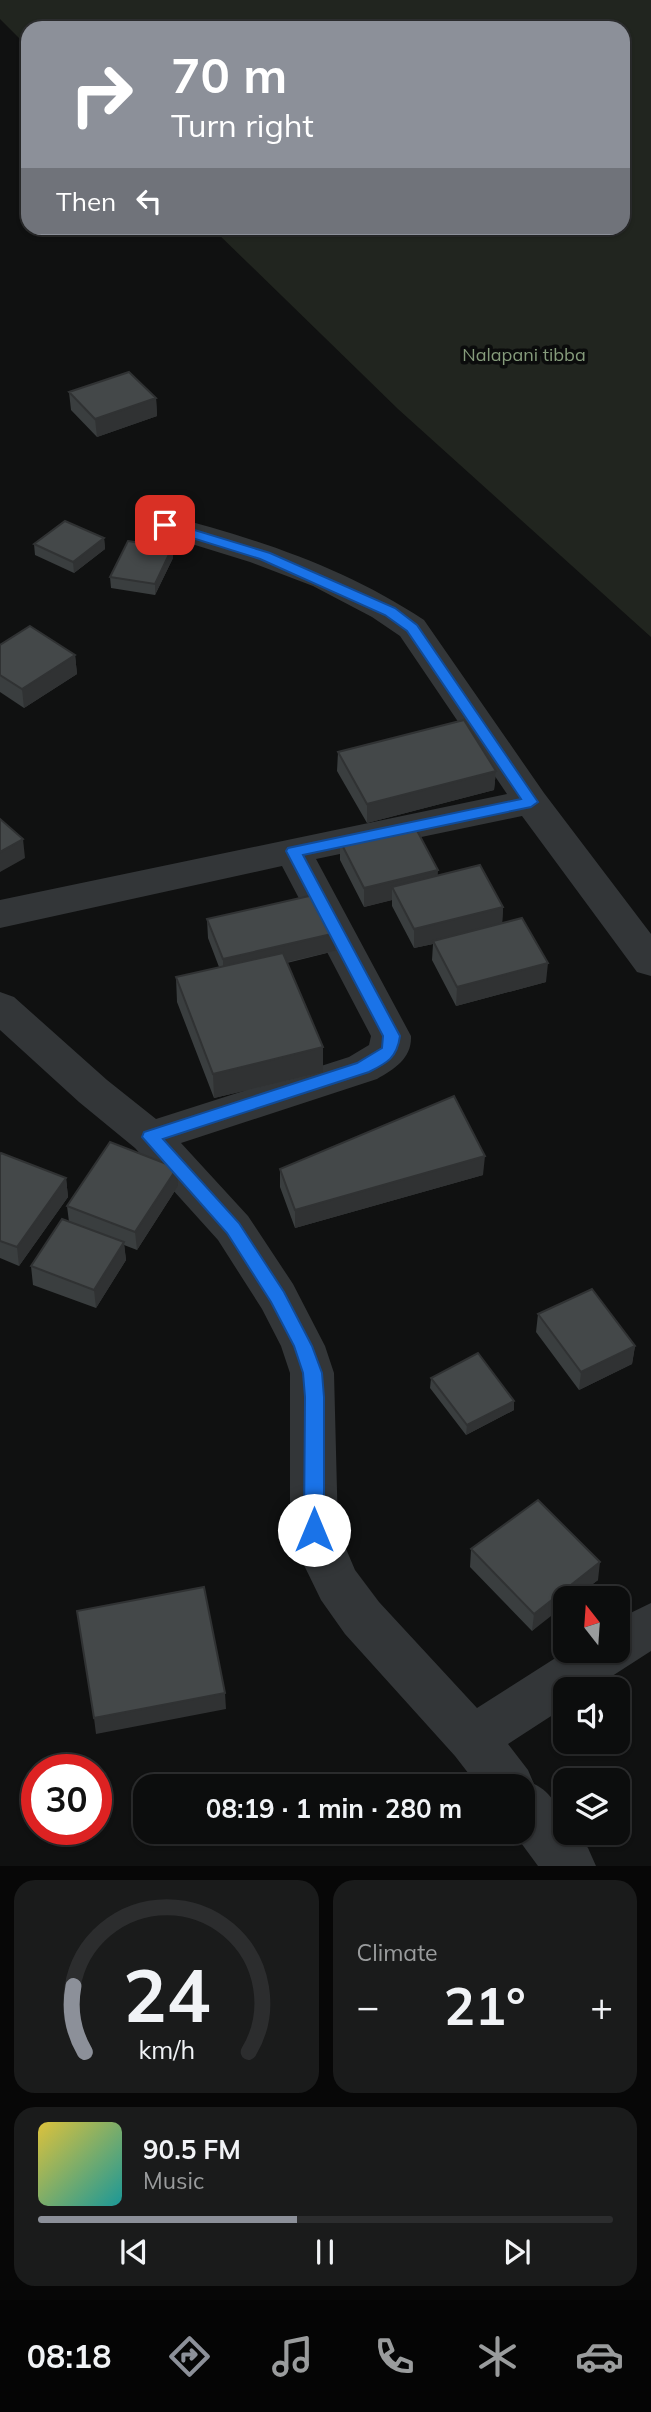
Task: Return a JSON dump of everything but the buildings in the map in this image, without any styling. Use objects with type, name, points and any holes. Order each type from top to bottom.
[{"type":"street","points":[[165,525],[278,561],[390,611],[412,628],[531,802],[651,962]]},
{"type":"street","points":[[0,914],[531,802]]},
{"type":"street","points":[[150,1137],[363,1068],[390,1050],[391,1036],[293,851]]},
{"type":"street","points":[[0,1008],[93,1091],[150,1137],[233,1228],[278,1297],[303,1346],[312,1373],[315,1397],[314,1530],[338,1585],[362,1618],[473,1739],[500,1774]]},
{"type":"street","points":[[630,1638],[651,1625]]},
{"type":"street","points":[[473,1739],[590,1663]]},
{"type":"street","points":[[535,1820],[570,1866]]},
{"type":"green space","name":"Nalapani tibba","points":[[0,0],[651,0],[651,637],[398,409],[219,235],[630,235],[630,21],[21,21],[21,40],[0,19]]},
{"type":"route","points":[[165,525],[265,556],[390,611],[412,628],[531,802],[293,851],[391,1036],[390,1050],[363,1068],[150,1137],[233,1228],[278,1297],[303,1346],[312,1373],[315,1397],[314,1530]]}]
